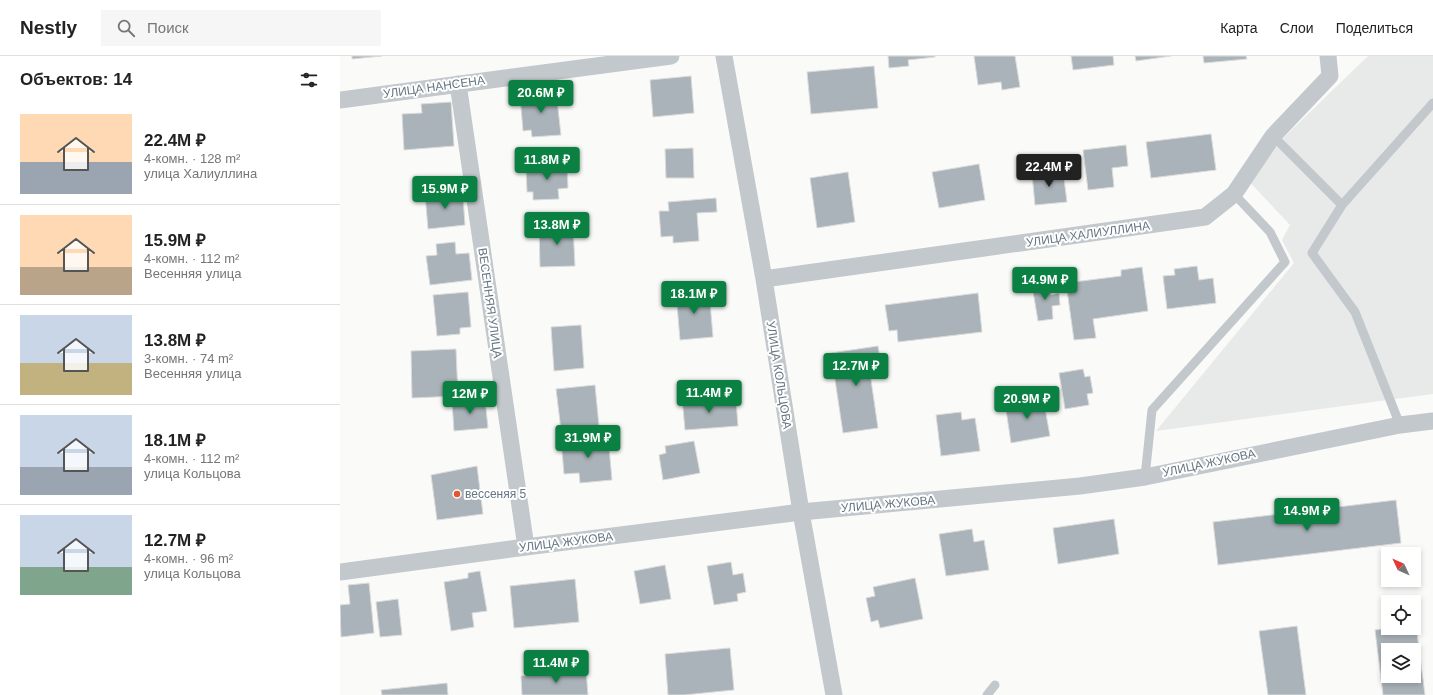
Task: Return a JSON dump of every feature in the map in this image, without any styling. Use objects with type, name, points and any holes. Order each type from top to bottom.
[{"type":"street","name":"УЛИЦА НАНСЕНА","points":[[340,100],[671,56]]},
{"type":"street","name":"УЛИЦА КОЛЬЦОВА","points":[[724,56],[764,279],[801,512],[834,695]]},
{"type":"street","name":"УЛИЦА ХАЛИУЛЛИНА","points":[[764,279],[1205,217],[1234,194],[1273,136],[1330,76],[1328,56]]},
{"type":"street","name":"ВЕСЕННЯЯ УЛИЦА","points":[[458,84],[526,546]]},
{"type":"street","name":"УЛИЦА ЖУКОВА","points":[[340,572],[526,546],[801,512],[1080,486],[1145,477],[1400,425],[1433,421]]},
{"type":"lane","points":[[1400,425],[1355,312],[1312,254],[1342,205],[1433,103]]},
{"type":"lane","points":[[1273,136],[1342,205]]},
{"type":"lane","points":[[1145,477],[1152,410],[1285,262],[1270,232],[1234,194]]},
{"type":"lane","points":[[986,695],[995,685]]},
{"type":"shaded area","points":[[1368,56],[1433,56],[1433,394],[1156,431],[1294,263],[1282,240],[1290,225],[1244,176]]},
{"type":"building","points":[[352,56],[382,56],[352,59]]},
{"type":"building","points":[[888,56],[935,57],[908,60],[909,66],[889,68]]},
{"type":"building","points":[[974,56],[1015,56],[1020,87],[1002,90],[1001,82],[978,85]]},
{"type":"building","points":[[1071,56],[1113,56],[1114,65],[1073,70]]},
{"type":"building","points":[[1135,56],[1171,56],[1136,61]]},
{"type":"building","points":[[1203,56],[1246,56],[1247,59],[1204,63]]},
{"type":"building","points":[[874,66],[878,108],[811,114],[807,72]]},
{"type":"building","points":[[691,76],[694,113],[653,117],[650,80]]},
{"type":"building","points":[[556,91],[561,135],[532,137],[531,130],[523,131],[520,95]]},
{"type":"building","points":[[451,102],[454,146],[404,150],[402,114],[422,113],[421,104]]},
{"type":"building","points":[[1211,134],[1216,170],[1151,178],[1146,142]]},
{"type":"building","points":[[1126,145],[1128,166],[1112,168],[1114,187],[1088,190],[1083,150]]},
{"type":"building","points":[[693,148],[694,178],[666,178],[665,149]]},
{"type":"building","points":[[567,164],[568,188],[558,189],[559,199],[533,200],[533,192],[527,192],[526,167]]},
{"type":"building","points":[[979,164],[985,200],[939,208],[932,172]]},
{"type":"building","points":[[1063,171],[1067,202],[1035,205],[1032,174]]},
{"type":"building","points":[[848,172],[855,222],[817,228],[810,178]]},
{"type":"building","points":[[456,191],[456,198],[463,197],[465,225],[428,229],[425,194]]},
{"type":"building","points":[[716,198],[717,212],[697,213],[699,241],[673,243],[673,236],[661,237],[659,211],[669,211],[668,202]]},
{"type":"building","points":[[573,225],[575,266],[540,267],[539,227]]},
{"type":"building","points":[[455,242],[456,254],[469,253],[472,280],[430,285],[426,256],[437,255],[436,244]]},
{"type":"building","points":[[1197,266],[1199,280],[1213,278],[1216,303],[1167,309],[1163,276],[1175,275],[1174,269]]},
{"type":"building","points":[[1142,267],[1148,311],[1093,319],[1096,338],[1074,340],[1066,283],[1121,276],[1121,270]]},
{"type":"building","points":[[1049,282],[1051,295],[1059,293],[1060,305],[1052,306],[1053,319],[1038,321],[1032,285]]},
{"type":"building","points":[[709,290],[713,337],[680,340],[676,293]]},
{"type":"building","points":[[468,292],[471,327],[460,328],[460,334],[437,336],[433,295]]},
{"type":"building","points":[[978,293],[982,332],[898,342],[897,330],[889,331],[885,305]]},
{"type":"building","points":[[581,325],[584,368],[554,371],[551,327]]},
{"type":"building","points":[[878,346],[882,371],[870,373],[878,428],[843,433],[831,353]]},
{"type":"building","points":[[456,349],[458,396],[412,398],[411,351]]},
{"type":"building","points":[[1083,369],[1085,377],[1090,376],[1093,393],[1087,394],[1089,405],[1065,409],[1059,373]]},
{"type":"building","points":[[595,385],[599,426],[561,430],[556,389]]},
{"type":"building","points":[[703,396],[703,402],[736,400],[738,426],[685,430],[682,397]]},
{"type":"building","points":[[1043,397],[1050,436],[1011,443],[1005,403]]},
{"type":"building","points":[[485,399],[488,428],[454,431],[452,402]]},
{"type":"building","points":[[961,412],[962,420],[975,418],[980,451],[941,456],[936,415]]},
{"type":"building","points":[[608,436],[612,480],[580,483],[579,473],[564,474],[561,440]]},
{"type":"building","points":[[694,441],[700,473],[663,480],[659,455],[666,453],[665,446]]},
{"type":"building","name":"вессеняя 5","points":[[477,466],[483,514],[437,520],[431,475]]},
{"type":"building","points":[[1396,500],[1401,543],[1218,565],[1213,522]]},
{"type":"building","points":[[1114,519],[1119,554],[1058,564],[1053,528]]},
{"type":"building","points":[[972,529],[974,542],[984,540],[989,570],[946,576],[939,534]]},
{"type":"building","points":[[731,562],[733,575],[743,573],[746,592],[737,594],[738,601],[714,605],[707,566]]},
{"type":"building","points":[[665,565],[671,599],[640,604],[634,571]]},
{"type":"building","points":[[480,571],[487,611],[472,613],[474,627],[451,631],[444,582],[468,578],[468,573]]},
{"type":"building","points":[[915,578],[923,619],[880,628],[878,620],[871,622],[866,598],[875,596],[873,587]]},
{"type":"building","points":[[575,579],[579,622],[514,628],[510,586]]},
{"type":"building","points":[[369,583],[374,633],[341,637],[340,605],[350,604],[348,585]]},
{"type":"building","points":[[398,599],[402,635],[380,637],[376,602]]},
{"type":"building","points":[[1297,626],[1306,695],[1268,695],[1259,631]]},
{"type":"building","points":[[1381,629],[1381,635],[1417,635],[1418,643],[1381,643],[1381,679],[1375,630]]},
{"type":"building","points":[[730,648],[734,690],[684,695],[668,695],[665,654]]},
{"type":"building","points":[[1421,664],[1425,695],[1383,695],[1382,683],[1421,683]]},
{"type":"building","points":[[586,669],[588,695],[522,695],[521,676]]},
{"type":"building","points":[[447,683],[448,695],[382,695],[381,690]]},
{"type":"place","name":"вессеняя 5","points":[[457,494]]}]
